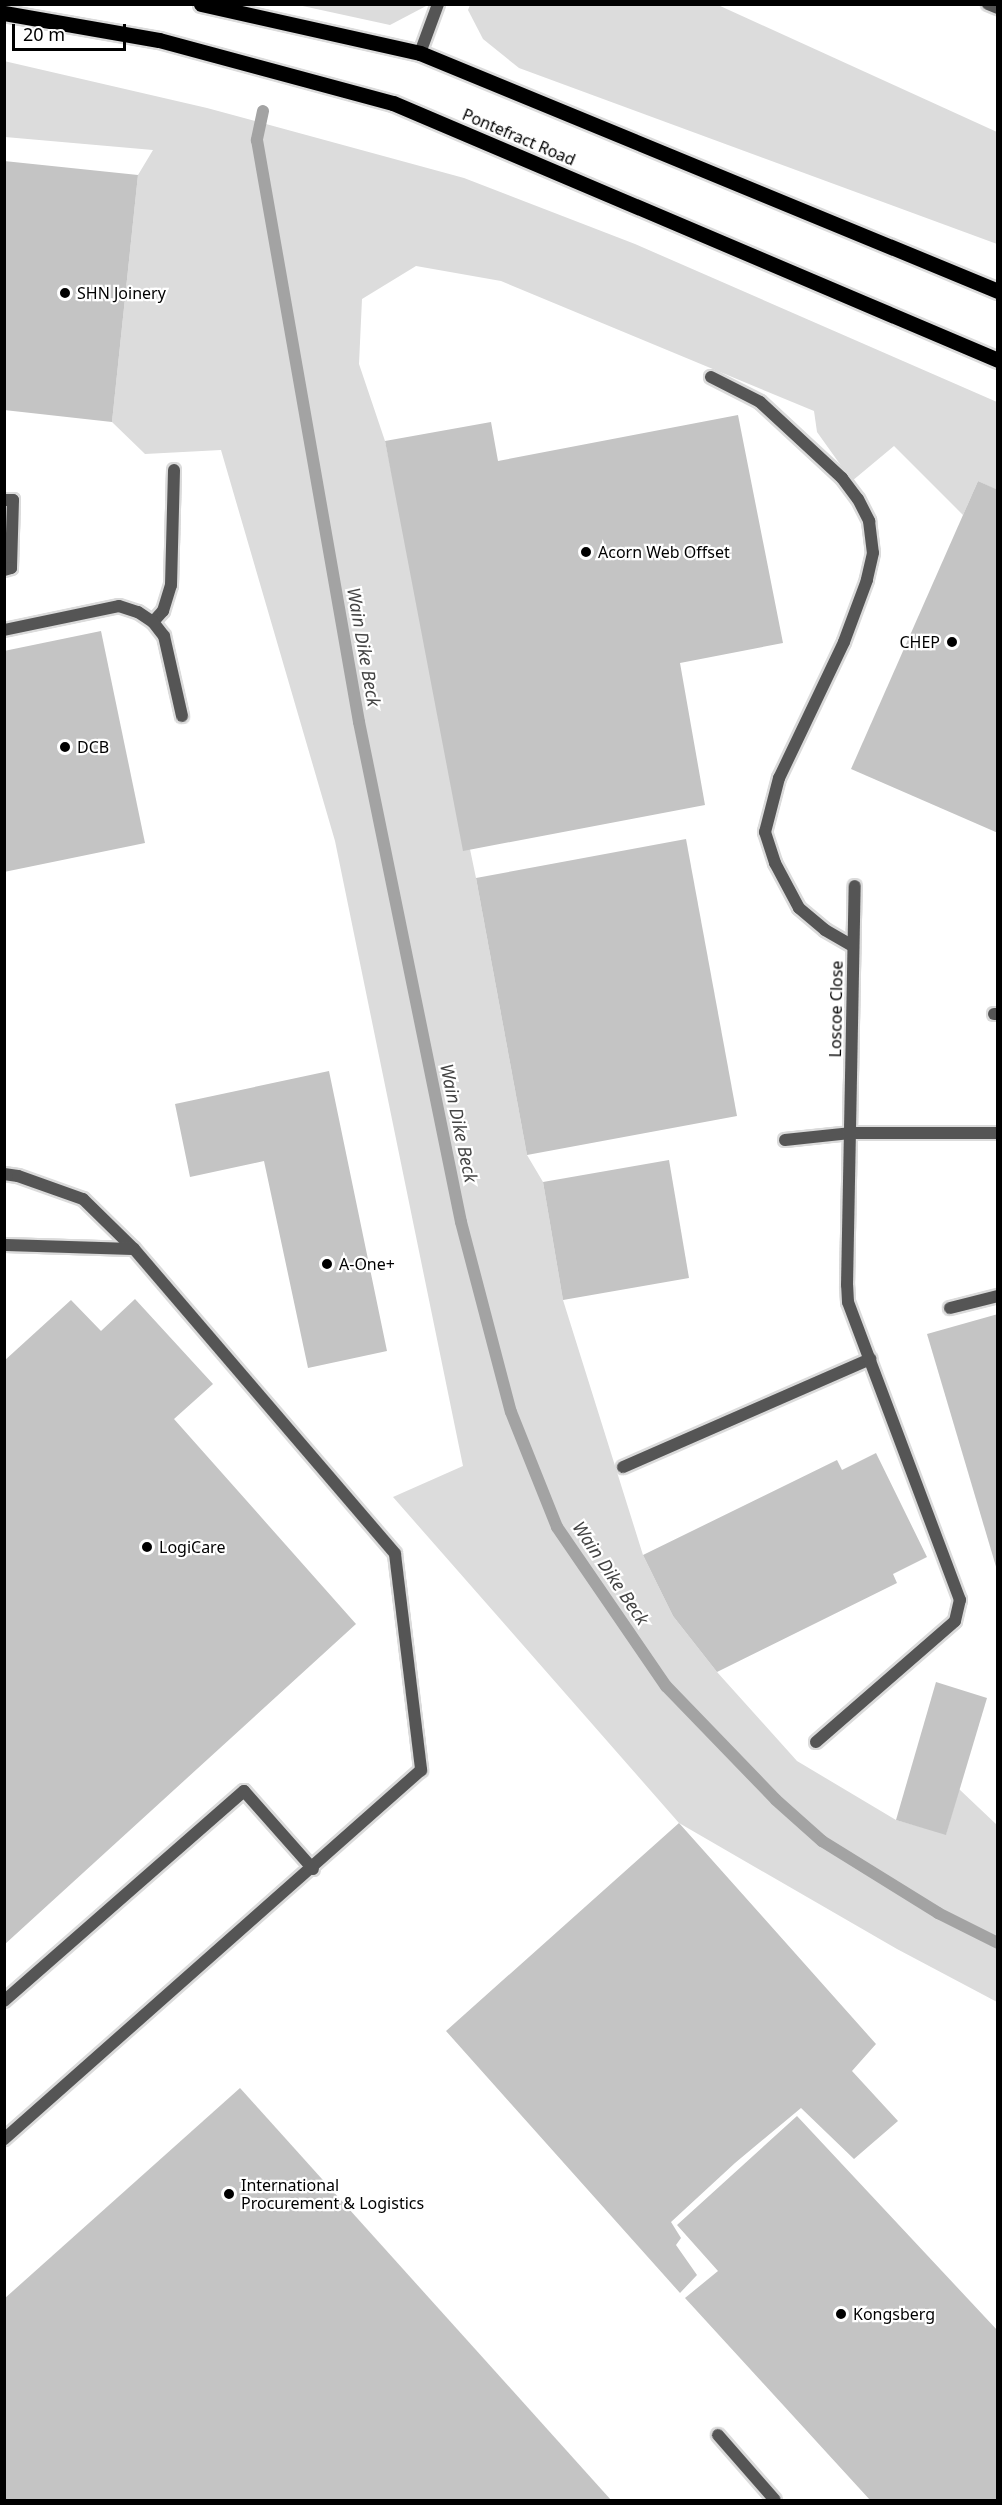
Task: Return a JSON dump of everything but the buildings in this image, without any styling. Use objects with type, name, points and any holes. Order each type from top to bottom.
[{"type":"main road","points":[[201,4],[420,53],[998,291]]},
{"type":"main road","name":"Pontefract Road","points":[[4,13],[159,40],[393,103],[998,360]]},
{"type":"street","points":[[420,53],[438,4]]},
{"type":"street","points":[[988,4],[998,8]]},
{"type":"street","points":[[711,377],[760,402],[842,478],[869,521],[873,554],[867,580],[844,642],[779,778],[765,832],[775,863],[799,908],[825,930],[853,946]]},
{"type":"street","points":[[153,622],[163,611],[171,585],[174,470]]},
{"type":"street","points":[[4,500],[13,500],[12,568],[4,570]]},
{"type":"street","points":[[4,630],[119,606],[138,612],[153,622],[164,636],[182,716]]},
{"type":"street","name":"Loscoe Close","points":[[816,1742],[955,1621],[960,1600],[848,1302],[855,886]]},
{"type":"street","points":[[785,1140],[850,1132],[998,1133]]},
{"type":"street","points":[[4,1174],[18,1176],[83,1199],[150,1265],[395,1554],[422,1770],[313,1869],[4,2139]]},
{"type":"street","points":[[4,1245],[134,1249]]},
{"type":"street","points":[[950,1308],[998,1296]]},
{"type":"street","points":[[623,1467],[870,1359]]},
{"type":"street","points":[[4,2001],[244,1791],[313,1869]]},
{"type":"street","points":[[718,2435],[775,2500]]},
{"type":"shaded area","points":[[428,4],[390,25],[298,5]]},
{"type":"shaded area","points":[[470,5],[718,5],[997,132],[997,244],[519,68],[483,39],[468,10]]},
{"type":"shaded area","points":[[4,61],[207,108],[464,178],[635,244],[997,402],[997,490],[978,481],[963,515],[894,446],[852,481],[817,432],[814,411],[501,281],[416,266],[362,299],[359,364],[385,441],[476,878],[527,1155],[543,1182],[563,1300],[643,1555],[673,1616],[717,1672],[797,1761],[896,1820],[946,1834],[959,1789],[997,1825],[997,2002],[897,1949],[679,1823],[393,1497],[463,1466],[335,841],[221,450],[145,454],[112,422],[138,175],[153,150],[5,137]]},
{"type":"waterway","name":"Wain Dike Beck","points":[[263,111],[257,140],[359,722],[461,1222],[511,1412],[557,1527],[666,1686],[776,1800],[822,1841],[938,1913],[998,1943]]},
{"type":"place","name":"SHN Joinery","points":[[65,293]]},
{"type":"place","name":"Acorn Web Offset","points":[[586,552]]},
{"type":"place","name":"CHEP","points":[[952,642]]},
{"type":"place","name":"DCB","points":[[65,747]]},
{"type":"place","name":"A-One+","points":[[327,1264]]},
{"type":"place","name":"LogiCare","points":[[147,1547]]},
{"type":"place","name":"International Procurement & Logistics","points":[[229,2194]]},
{"type":"place","name":"Kongsberg","points":[[841,2314]]}]
